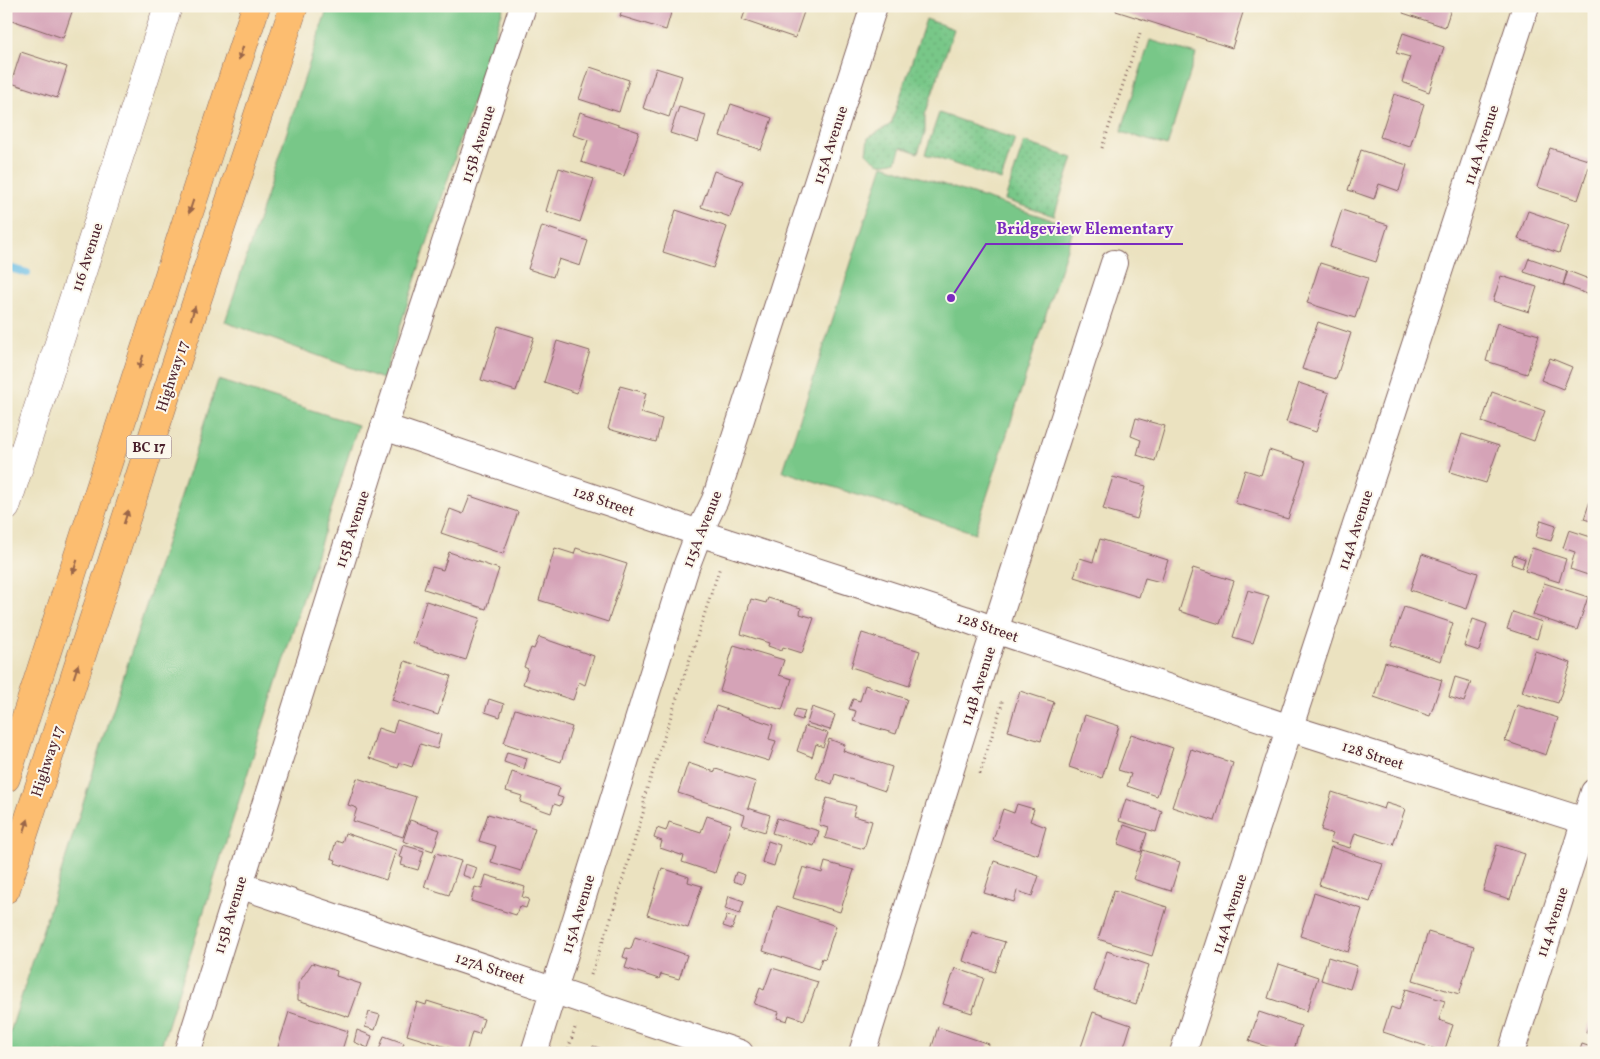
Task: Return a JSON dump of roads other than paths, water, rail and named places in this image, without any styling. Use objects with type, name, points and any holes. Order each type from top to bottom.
[{"type":"highway","name":"BC 17","points":[[6,778],[256,6]]},
{"type":"highway","name":"Highway 17","points":[[6,889],[294,6]]},
{"type":"street","name":"116 Avenue","points":[[6,507],[168,6]]},
{"type":"street","name":"115B Avenue","points":[[186,1053],[384,427],[523,6]]},
{"type":"street","name":"115A Avenue","points":[[534,1053],[686,567],[699,533],[715,500],[874,6]]},
{"type":"street","name":"114A Avenue","points":[[1183,1053],[1526,6]]},
{"type":"street","name":"114B Avenue","points":[[862,1053],[995,630],[1114,263]]},
{"type":"street","name":"128 Street","points":[[384,427],[1290,728],[1589,823]]},
{"type":"street","name":"114 Avenue","points":[[1511,1053],[1589,823],[1594,792]]},
{"type":"street","name":"127A Street","points":[[239,885],[740,1053]]},
{"type":"waterway","points":[[6,267],[27,273]]},
{"type":"place","name":"Bridgeview Elementary","points":[[951,298]]}]
